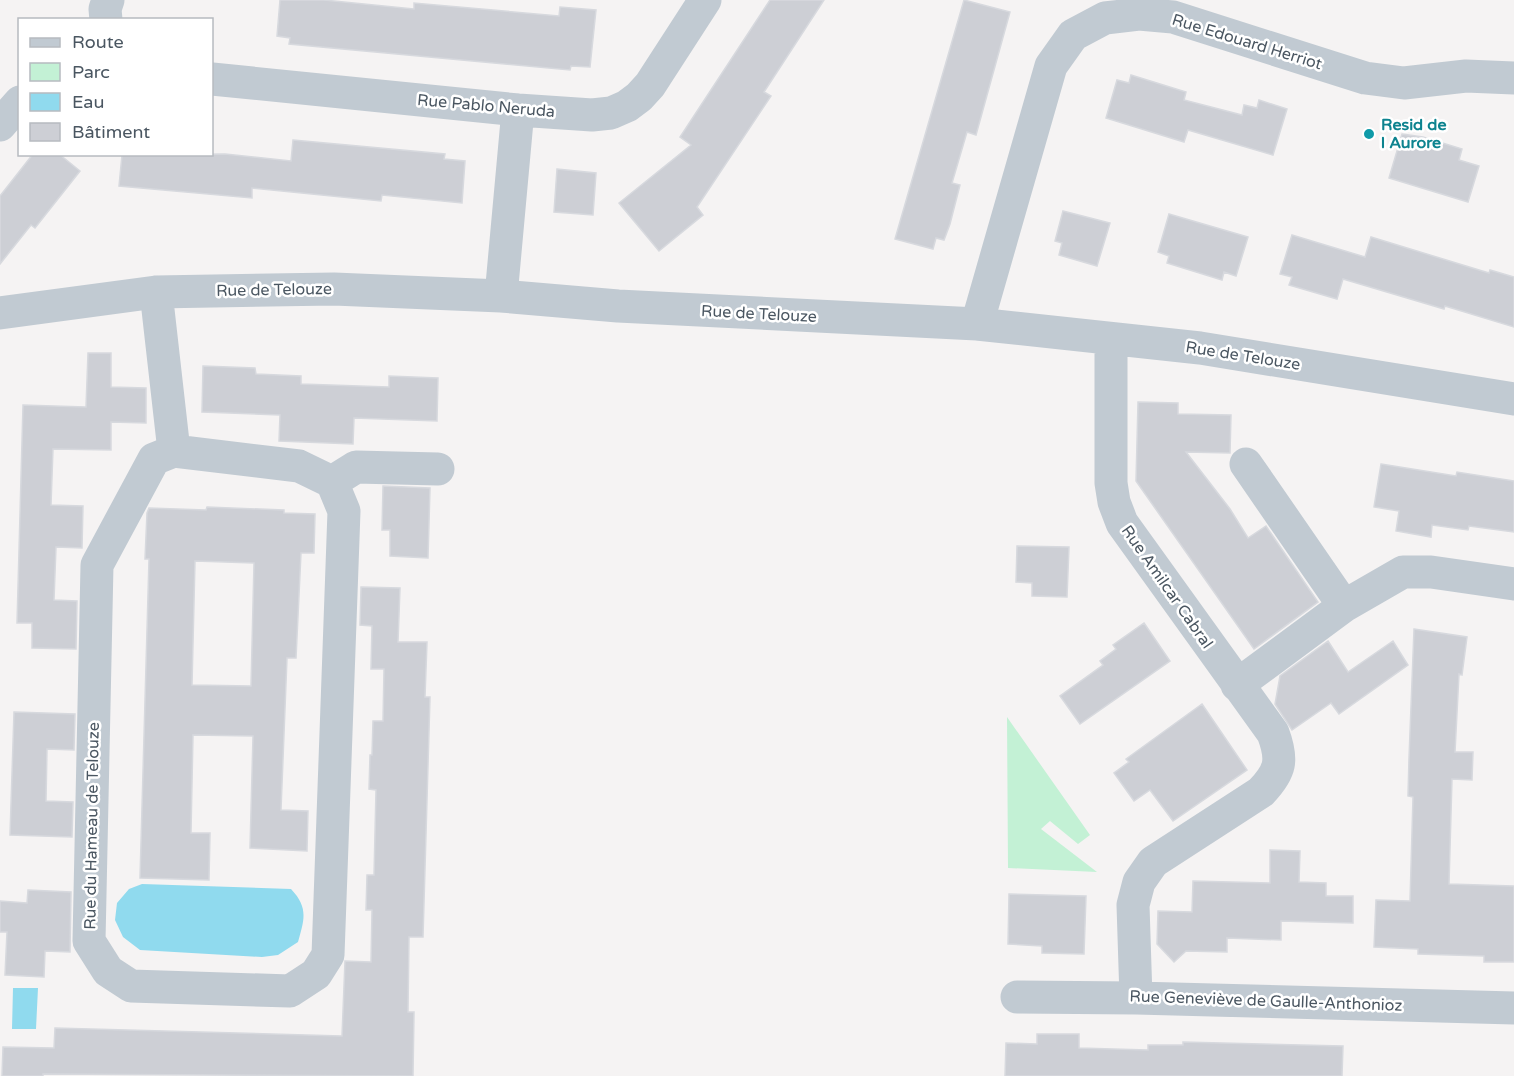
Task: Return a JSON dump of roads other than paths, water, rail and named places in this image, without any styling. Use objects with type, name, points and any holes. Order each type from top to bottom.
[{"type":"street","points":[[106,18],[105,9],[108,0]]},
{"type":"street","name":"Rue Pablo Neruda","points":[[213,79],[518,110],[592,115],[610,113],[627,106],[650,85],[705,0]]},
{"type":"street","name":"Rue Edouard Herriot","points":[[977,324],[1051,66],[1073,35],[1105,18],[1139,14],[1173,17],[1365,78],[1404,84],[1466,76],[1514,78]]},
{"type":"street","points":[[0,125],[18,104]]},
{"type":"street","points":[[501,296],[518,110]]},
{"type":"street","name":"Rue de Telouze","points":[[0,313],[156,292],[334,289],[501,296],[618,306],[977,324],[1200,348],[1514,399]]},
{"type":"street","points":[[156,292],[174,451],[299,466],[338,496],[356,467],[438,469]]},
{"type":"street","name":"Rue Amilcar Cabral","points":[[1111,339],[1111,483],[1114,502],[1122,523],[1273,733],[1280,751],[1278,768],[1272,781],[1261,792],[1153,862],[1139,882],[1133,905],[1136,998]]},
{"type":"street","name":"Rue du Hameau de Telouze","points":[[174,451],[154,459],[97,565],[89,941],[108,970],[131,986],[290,991],[316,974],[328,955],[338,496]]},
{"type":"street","points":[[1245,464],[1344,606]]},
{"type":"street","points":[[1237,685],[1344,606],[1403,572],[1431,572],[1514,584]]},
{"type":"street","name":"Rue Geneviève de Gaulle-Anthonioz","points":[[1017,997],[1514,1008]]},
{"type":"water","points":[[142,884],[291,889],[301,902],[304,914],[298,942],[278,955],[262,957],[140,950],[123,937],[115,920],[117,903],[129,889]]},
{"type":"water","points":[[13,988],[38,988],[36,1029],[12,1029]]},
{"type":"place","name":"Resid de l Aurore","points":[[1369,134]]}]
